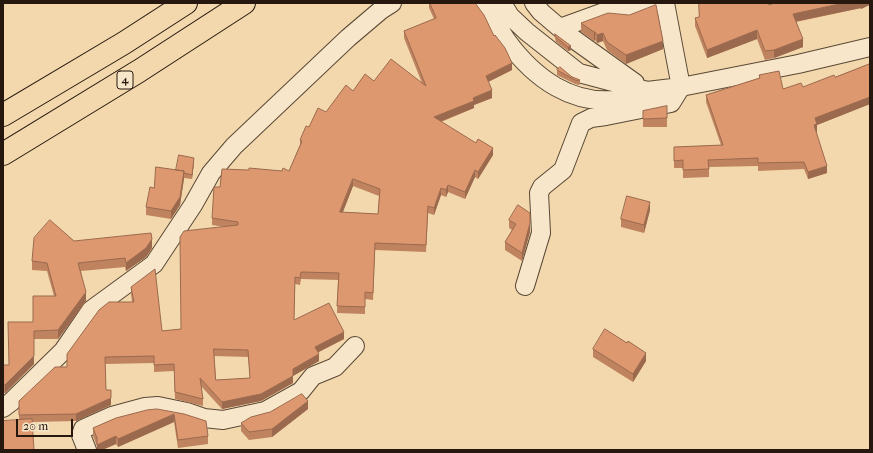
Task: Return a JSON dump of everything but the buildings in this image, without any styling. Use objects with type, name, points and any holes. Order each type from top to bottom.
[{"type":"highway","points":[[3,115],[124,43],[186,3]]},
{"type":"highway","name":"4","points":[[3,154],[139,71],[244,3]]},
{"type":"street","points":[[3,408],[63,351],[91,310],[154,264],[194,205],[211,173],[234,146],[348,38],[381,10],[392,3]]},
{"type":"street","points":[[482,3],[488,8],[506,40],[517,54],[542,79],[559,89],[589,99],[606,101],[622,99],[647,91],[681,87],[798,64],[870,47]]},
{"type":"street","points":[[502,3],[510,16],[527,32],[580,72],[647,91]]},
{"type":"street","points":[[534,3],[541,12],[560,28],[647,91]]},
{"type":"street","points":[[560,28],[607,12],[626,13],[654,3]]},
{"type":"street","points":[[525,286],[541,233],[539,193],[542,187],[563,170],[581,123],[591,118],[671,103],[681,87],[665,3]]},
{"type":"street","points":[[87,450],[81,435],[84,429],[112,416],[145,406],[158,406],[187,412],[204,418],[223,420],[265,411],[301,391],[313,376],[335,367],[355,346]]}]
